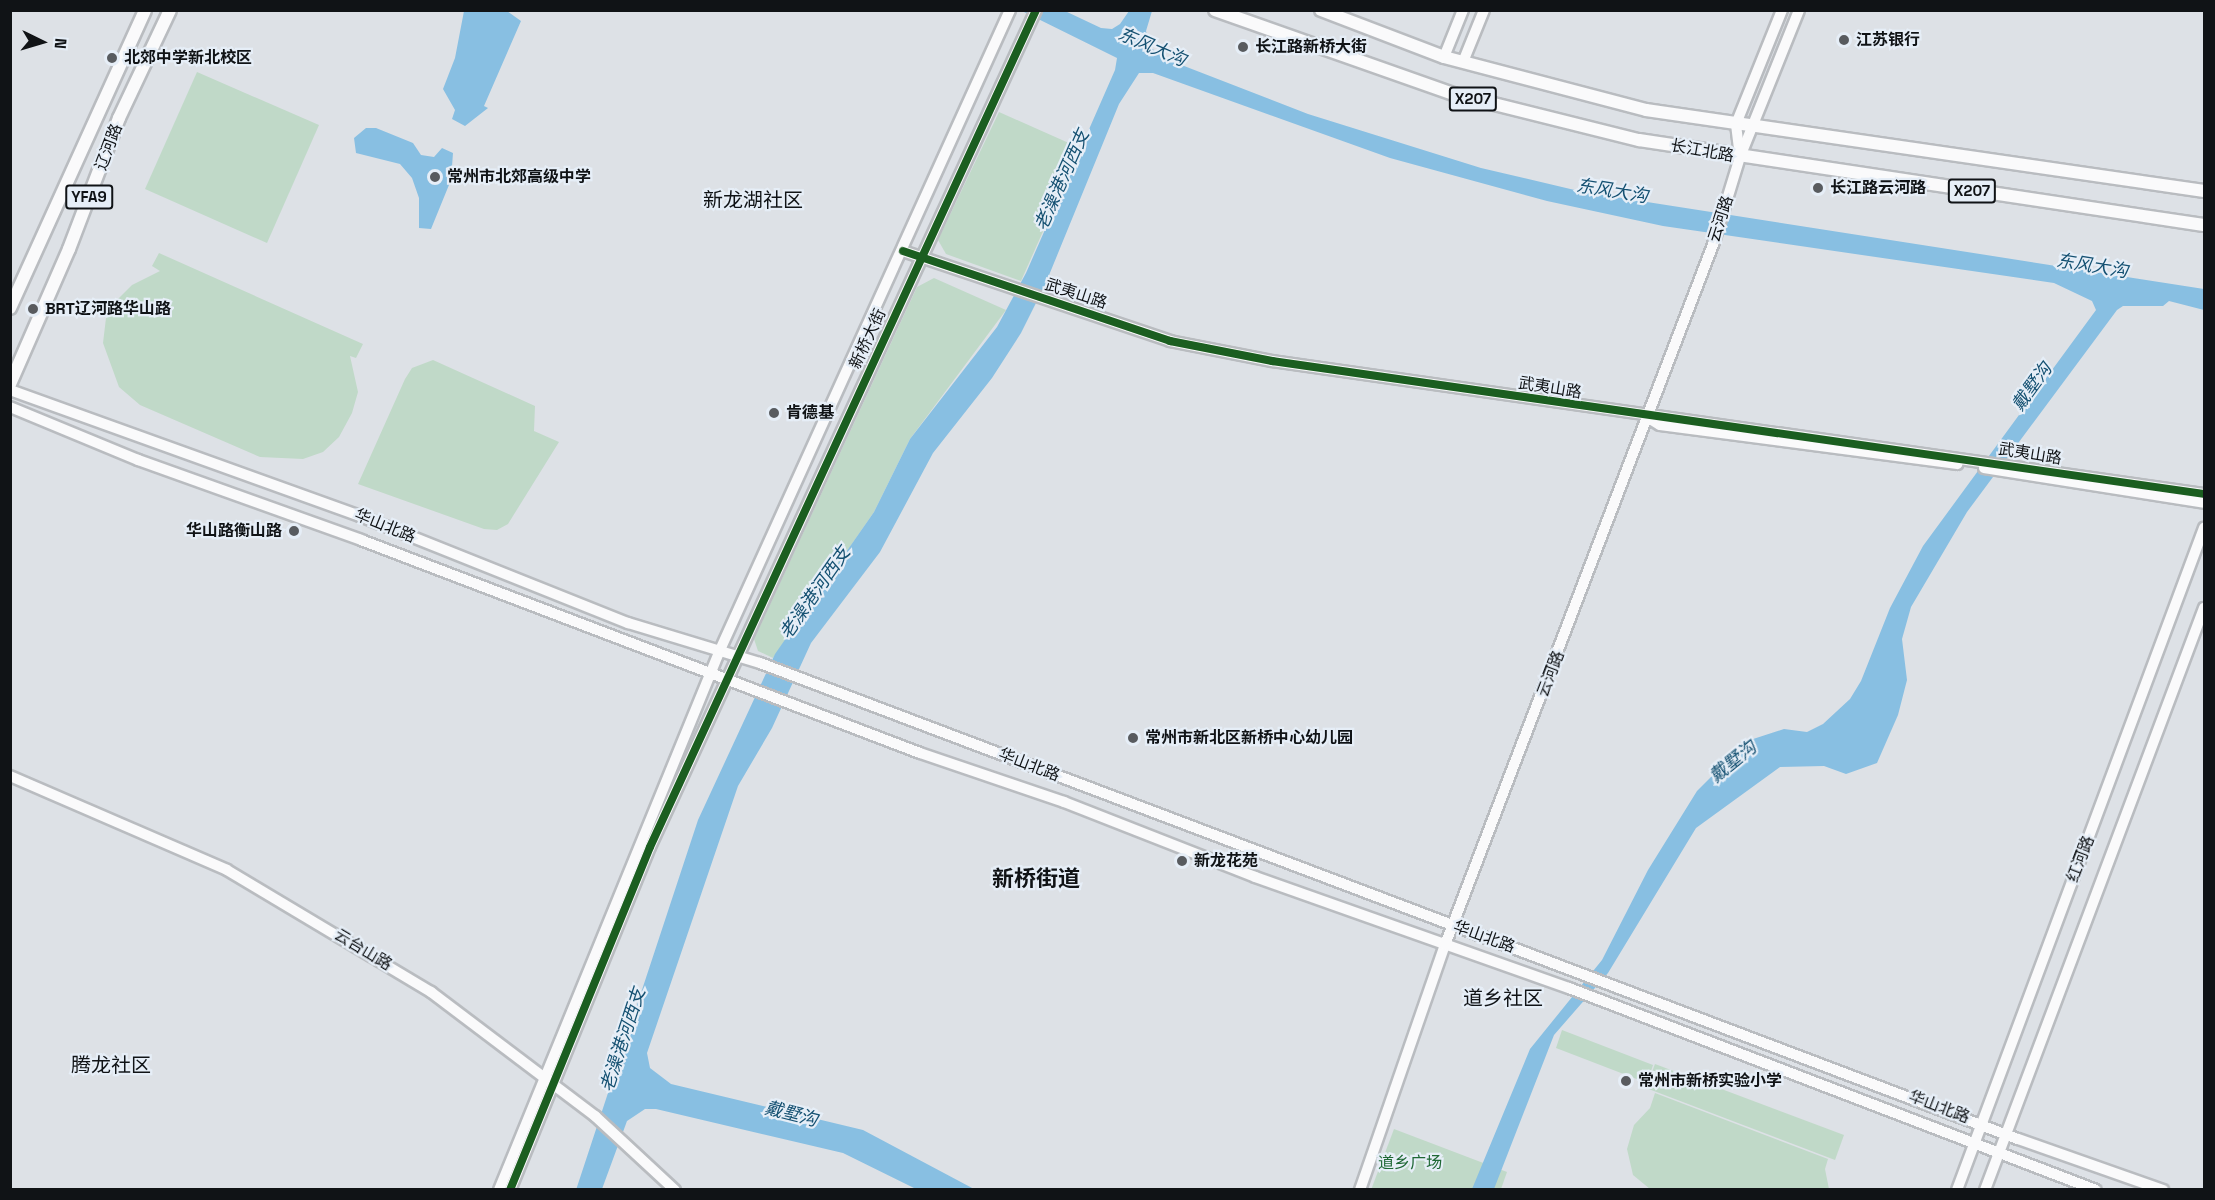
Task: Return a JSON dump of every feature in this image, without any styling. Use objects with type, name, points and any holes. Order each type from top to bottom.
[{"type":"main road","name":"辽河路","points":[[10,308],[145,10]]},
{"type":"main road","name":"辽河路","points":[[10,384],[69,249],[120,118],[170,10]]},
{"type":"main road","name":"长江北路","points":[[1215,10],[1454,94],[1639,140],[1740,157],[2205,225]]},
{"type":"main road","name":"长江北路","points":[[1322,10],[1444,57],[1646,110],[2205,191]]},
{"type":"street","name":"新桥大街","points":[[551,1081],[720,650],[903,251],[1010,10]]},
{"type":"street","name":"新桥大街","points":[[551,1081],[650,847],[1036,10]]},
{"type":"street","points":[[1444,57],[1463,10]]},
{"type":"street","points":[[1463,62],[1484,10]]},
{"type":"street","name":"云河路","points":[[1740,157],[1736,124],[1782,10]]},
{"type":"street","name":"云河路","points":[[1360,1190],[1445,945],[1714,242],[1740,157],[1754,127],[1799,10]]},
{"type":"street","name":"武夷山路","points":[[903,251],[1170,340],[1272,361],[1647,417],[1660,425],[1977,463],[2205,503]]},
{"type":"street","name":"华山北路","points":[[10,390],[360,516],[628,623],[760,663],[1982,1123],[2006,1134],[2163,1190]]},
{"type":"street","name":"华山北路","points":[[10,408],[138,460],[361,540],[711,675],[1445,945],[1569,988],[2000,1150],[2096,1190]]},
{"type":"street","name":"武夷山路","points":[[2005,468],[2205,494]]},
{"type":"street","name":"红河路","points":[[1957,1190],[2205,528]]},
{"type":"street","name":"红河路","points":[[1985,1190],[2205,608]]},
{"type":"street","name":"云台山路","points":[[10,777],[227,870],[431,992],[596,1116],[675,1190]]},
{"type":"street","points":[[499,1190],[551,1081]]},
{"type":"street","points":[[510,1190],[551,1081]]},
{"type":"green space","points":[[197,72],[319,125],[267,243],[145,189]]},
{"type":"green space","points":[[999,112],[1080,148],[1021,281],[946,254],[938,240]]},
{"type":"green space","points":[[159,253],[363,344],[356,358],[350,356],[358,392],[352,413],[339,437],[323,452],[303,459],[260,457],[140,405],[119,387],[103,343],[106,318],[115,302],[132,285],[160,271],[152,266]]},
{"type":"green space","points":[[934,278],[1006,310],[910,439],[874,512],[773,658],[758,651],[754,639],[917,287]]},
{"type":"green space","points":[[433,360],[535,406],[534,431],[559,442],[508,524],[497,530],[484,529],[358,484],[405,379],[412,368]]},
{"type":"green space","points":[[1562,1030],[1653,1065],[1647,1083],[1556,1048]]},
{"type":"green space","points":[[1655,1064],[1844,1135],[1835,1160],[1646,1088]]},
{"type":"green space","points":[[1655,1093],[1828,1159],[1825,1169],[1829,1189],[1650,1189],[1633,1175],[1627,1149],[1634,1125],[1650,1108]]},
{"type":"green space","name":"道乡广场","points":[[1394,1129],[1507,1172],[1501,1189],[1371,1190]]},
{"type":"water","points":[[464,11],[507,11],[521,21],[484,106],[488,108],[465,126],[452,119],[455,110],[443,89],[455,58]]},
{"type":"water","name":"戴墅沟","points":[[1022,11],[1065,11],[1101,28],[1112,29],[1120,24],[1129,11],[1152,11],[1146,31],[1150,47],[1166,59],[1308,114],[1481,168],[1583,192],[2204,289],[2204,310],[2169,301],[2163,306],[2123,306],[2117,310],[1967,512],[1911,607],[1902,639],[1907,680],[1898,715],[1877,763],[1846,774],[1824,766],[1780,767],[1696,828],[1608,973],[1554,1035],[1494,1189],[1472,1189],[1530,1049],[1602,960],[1648,870],[1697,791],[1747,741],[1784,729],[1807,732],[1823,724],[1850,699],[1861,681],[1890,608],[1923,546],[2096,310],[2092,301],[2054,283],[1663,226],[1547,201],[1390,158],[1153,73],[1139,73],[1119,104],[1045,285],[1021,333],[992,378],[933,453],[880,552],[811,643],[772,728],[738,786],[647,1053],[650,1068],[671,1084],[863,1130],[974,1189],[916,1189],[843,1153],[656,1109],[645,1109],[627,1121],[602,1189],[576,1190],[698,820],[775,654],[874,512],[910,439],[997,327],[1026,273],[1115,70],[1117,58]]},
{"type":"water","points":[[366,128],[376,128],[413,143],[421,155],[434,157],[442,148],[453,153],[451,180],[431,229],[419,228],[419,198],[412,178],[400,164],[356,153],[354,138]]},
{"type":"cycle path","points":[[510,1190],[650,847],[1036,10]]},
{"type":"cycle path","points":[[903,251],[1170,341],[1272,361],[2204,494]]},
{"type":"place","name":"江苏银行","points":[[1844,40]]},
{"type":"place","name":"长江路新桥大街","points":[[1243,47]]},
{"type":"place","name":"北郊中学新北校区","points":[[112,58]]},
{"type":"place","name":"常州市北郊高级中学","points":[[435,177]]},
{"type":"place","name":"长江路云河路","points":[[1818,188]]},
{"type":"place","name":"BRT辽河路华山路","points":[[33,309]]},
{"type":"place","name":"肯德基","points":[[774,413]]},
{"type":"place","name":"华山路衡山路","points":[[294,531]]},
{"type":"place","name":"常州市新北区新桥中心幼儿园","points":[[1133,738]]},
{"type":"place","name":"新龙花苑","points":[[1182,861]]},
{"type":"place","name":"常州市新桥实验小学","points":[[1626,1081]]},
{"type":"district","name":"新龙湖社区","points":[[753,200]]},
{"type":"district","name":"新桥街道","points":[[1036,879]]},
{"type":"district","name":"道乡社区","points":[[1503,998]]},
{"type":"district","name":"腾龙社区","points":[[111,1065]]},
{"type":"water label","name":"东风大沟","points":[[1152,47]]},
{"type":"water label","name":"老澡港河西支","points":[[1062,180]]},
{"type":"water label","name":"东风大沟","points":[[1612,191]]},
{"type":"water label","name":"东风大沟","points":[[2092,266]]},
{"type":"water label","name":"老澡港河西支","points":[[815,593]]},
{"type":"water label","name":"老澡港河西支","points":[[623,1040]]}]
